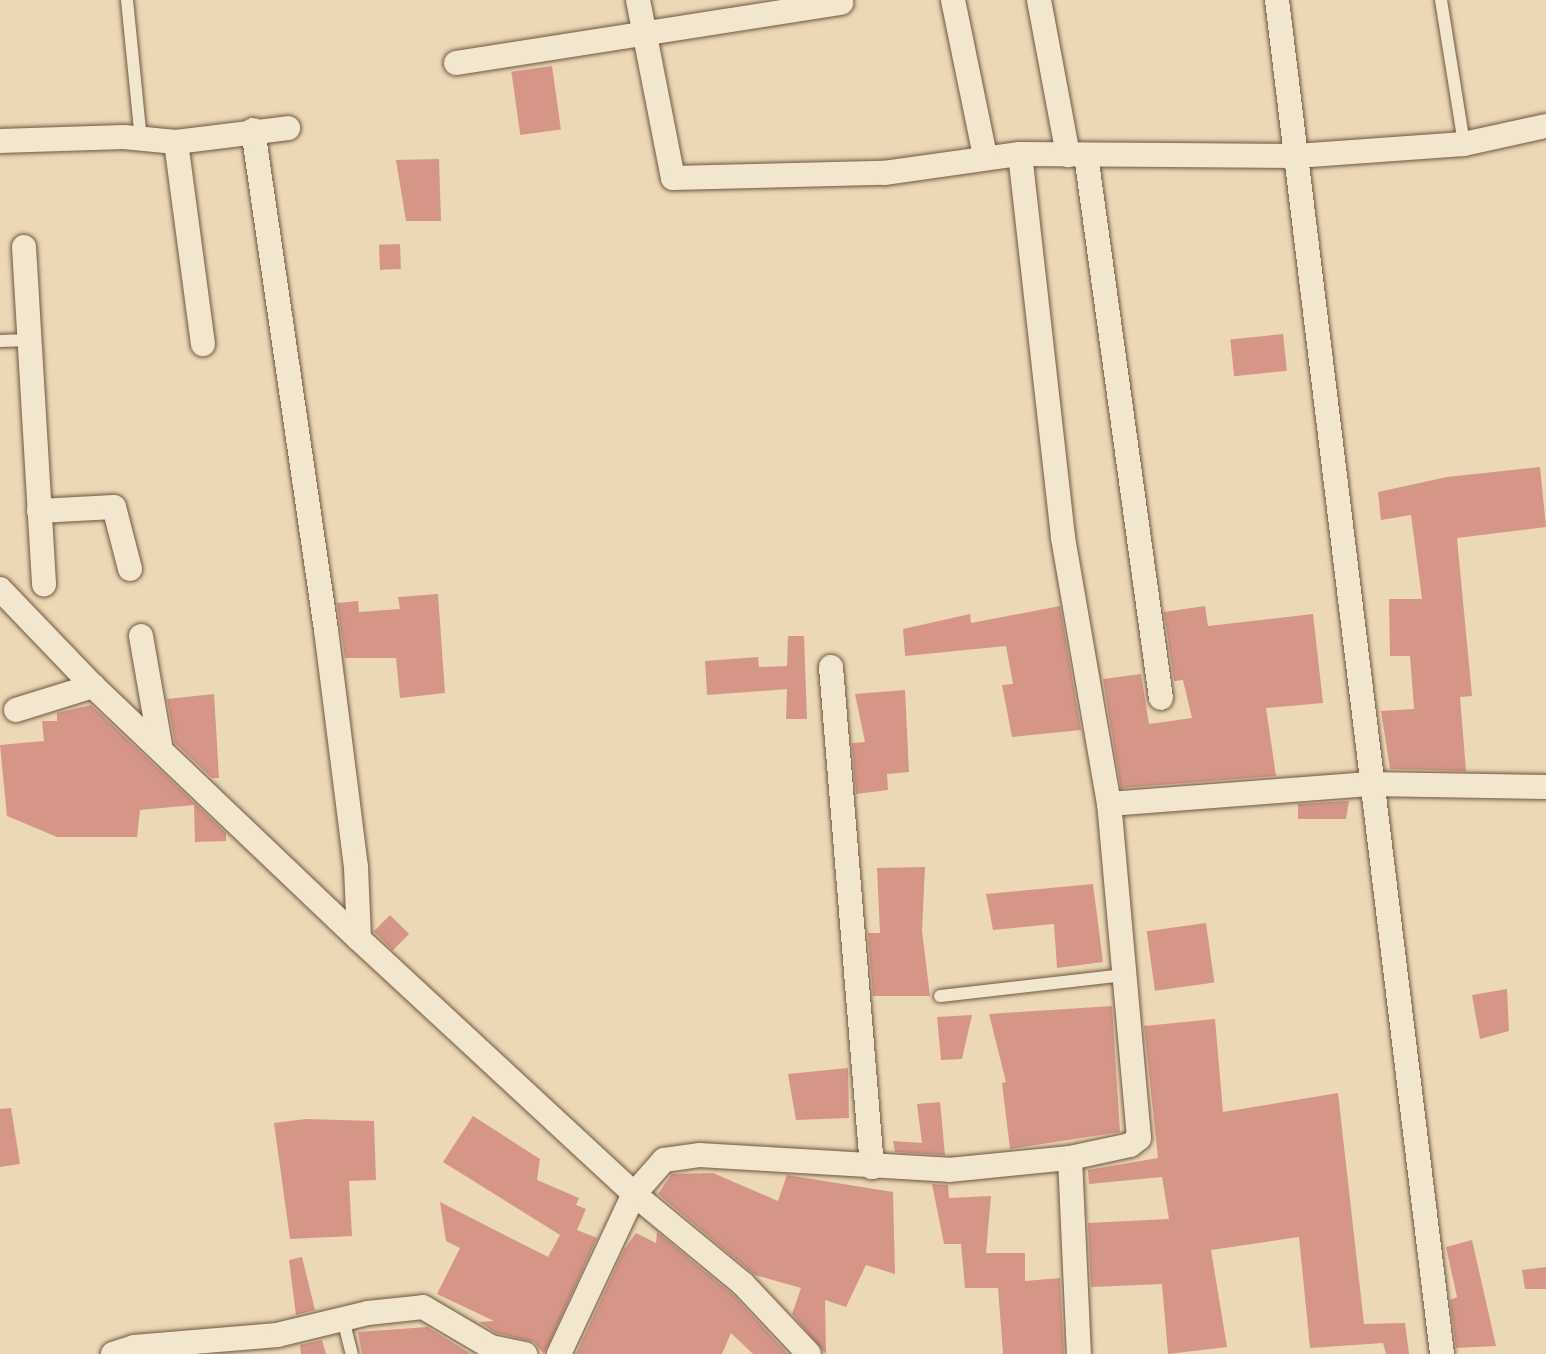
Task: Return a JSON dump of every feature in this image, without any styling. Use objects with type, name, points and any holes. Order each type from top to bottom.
[{"type":"street","points":[[638,0],[673,178],[884,173],[985,156],[1020,154],[1296,156],[1464,144],[1546,126]]},
{"type":"street","points":[[953,0],[985,156]]},
{"type":"street","points":[[1039,0],[1077,155],[1161,698]]},
{"type":"street","points":[[1277,0],[1369,784],[1442,1354]]},
{"type":"street","points":[[456,63],[645,36],[841,3]]},
{"type":"street","points":[[0,141],[176,142],[288,128]]},
{"type":"street","points":[[253,130],[326,630],[356,867],[359,939]]},
{"type":"street","points":[[176,142],[203,344]]},
{"type":"street","points":[[559,1354],[634,1194],[664,1160],[699,1155],[949,1170],[1070,1158],[1130,1145],[1139,1138],[1109,804],[1063,537],[1020,154]]},
{"type":"street","points":[[24,247],[44,584]]},
{"type":"street","points":[[39,511],[114,507],[130,569]]},
{"type":"street","points":[[0,589],[93,686],[160,745],[359,939],[634,1194],[743,1284],[809,1354]]},
{"type":"street","points":[[141,636],[160,745]]},
{"type":"street","points":[[831,667],[872,1167]]},
{"type":"street","points":[[16,710],[93,686]]},
{"type":"street","points":[[1109,804],[1369,784],[1546,787]]},
{"type":"street","points":[[1070,1158],[1079,1354]]},
{"type":"street","points":[[113,1354],[277,1335],[343,1319],[423,1307],[491,1347],[525,1354]]},
{"type":"lane","points":[[127,0],[141,140]]},
{"type":"lane","points":[[1441,0],[1464,144]]},
{"type":"lane","points":[[0,341],[30,340]]},
{"type":"lane","points":[[940,996],[1125,975]]},
{"type":"lane","points":[[343,1319],[352,1354]]},
{"type":"building","points":[[552,66],[561,129],[520,135],[511,72]]},
{"type":"building","points":[[439,159],[441,221],[406,221],[396,160]]},
{"type":"building","points":[[400,244],[401,269],[380,270],[379,245]]},
{"type":"building","points":[[1283,334],[1287,371],[1234,376],[1230,340]]},
{"type":"building","points":[[1540,467],[1546,527],[1457,538],[1472,696],[1460,697],[1466,771],[1390,769],[1381,711],[1414,709],[1410,656],[1390,656],[1389,599],[1422,599],[1411,515],[1381,520],[1378,492],[1447,477]]},
{"type":"building","points":[[438,594],[445,693],[400,698],[396,658],[345,658],[337,603],[358,601],[359,612],[400,609],[398,597]]},
{"type":"building","points":[[1060,606],[1081,730],[1012,737],[1002,685],[1013,684],[1006,646],[905,656],[903,629],[970,614],[971,623]]},
{"type":"building","points":[[1205,606],[1208,626],[1313,614],[1323,703],[1266,708],[1276,776],[1121,788],[1103,679],[1141,674],[1149,724],[1192,718],[1183,680],[1174,681],[1164,612]]},
{"type":"building","points":[[788,636],[804,636],[807,719],[786,719],[787,689],[707,695],[705,661],[758,657],[759,667],[787,666]]},
{"type":"building","points":[[905,690],[909,772],[887,774],[888,790],[856,794],[852,743],[865,742],[855,694]]},
{"type":"building","points":[[214,694],[219,778],[212,778],[175,743],[167,699]]},
{"type":"building","points":[[91,705],[226,833],[226,841],[195,842],[194,805],[140,810],[137,837],[57,837],[7,816],[0,745],[44,741],[42,721],[57,721],[57,713]]},
{"type":"building","points":[[1349,801],[1346,819],[1298,819],[1298,804]]},
{"type":"building","points":[[925,867],[922,931],[930,996],[873,996],[868,933],[880,933],[877,868]]},
{"type":"building","points":[[1093,884],[1103,962],[1057,968],[1054,924],[993,930],[986,894]]},
{"type":"building","points":[[390,915],[409,934],[393,950],[374,931]]},
{"type":"building","points":[[1206,923],[1214,982],[1155,991],[1147,931]]},
{"type":"building","points":[[1507,989],[1509,1031],[1480,1039],[1472,995]]},
{"type":"building","points":[[1112,1006],[1120,1132],[1010,1149],[1002,1083],[1006,1082],[989,1014]]},
{"type":"building","points":[[972,1015],[962,1059],[941,1060],[937,1017]]},
{"type":"building","points":[[1215,1019],[1223,1112],[1338,1093],[1364,1324],[1405,1323],[1409,1354],[1386,1354],[1383,1343],[1310,1348],[1299,1237],[1211,1250],[1227,1347],[1168,1354],[1162,1284],[1091,1287],[1088,1223],[1169,1219],[1162,1177],[1089,1184],[1088,1170],[1158,1158],[1144,1026]]},
{"type":"building","points":[[848,1068],[849,1118],[796,1120],[788,1074]]},
{"type":"building","points":[[940,1102],[945,1155],[895,1152],[893,1141],[922,1143],[917,1104]]},
{"type":"building","points":[[11,1108],[20,1164],[0,1167],[0,1109]]},
{"type":"building","points":[[473,1116],[540,1159],[537,1180],[579,1198],[576,1205],[586,1209],[577,1230],[597,1238],[544,1354],[534,1342],[496,1333],[479,1322],[494,1321],[437,1294],[460,1248],[446,1241],[440,1202],[548,1257],[560,1235],[443,1162]]},
{"type":"building","points":[[306,1119],[374,1121],[376,1180],[349,1181],[352,1236],[290,1239],[274,1123]]},
{"type":"building","points":[[713,1173],[778,1201],[787,1175],[893,1192],[895,1274],[866,1265],[846,1307],[825,1300],[826,1354],[792,1314],[801,1288],[755,1275],[658,1194],[672,1174]]},
{"type":"building","points":[[932,1184],[948,1185],[949,1198],[991,1196],[986,1253],[1025,1253],[1025,1281],[1060,1278],[1064,1354],[1003,1354],[998,1288],[965,1288],[961,1244],[944,1244]]},
{"type":"building","points":[[657,1232],[733,1295],[788,1354],[753,1354],[731,1333],[722,1354],[576,1354],[624,1250],[636,1233],[656,1243]]},
{"type":"building","points":[[1472,1240],[1496,1346],[1456,1348],[1450,1300],[1457,1297],[1446,1247]]},
{"type":"building","points":[[302,1257],[315,1310],[296,1315],[289,1260]]},
{"type":"building","points":[[1546,1267],[1546,1289],[1525,1289],[1522,1270]]},
{"type":"building","points":[[427,1327],[471,1354],[362,1354],[358,1332]]},
{"type":"building","points":[[322,1340],[326,1354],[301,1354],[300,1345]]}]
